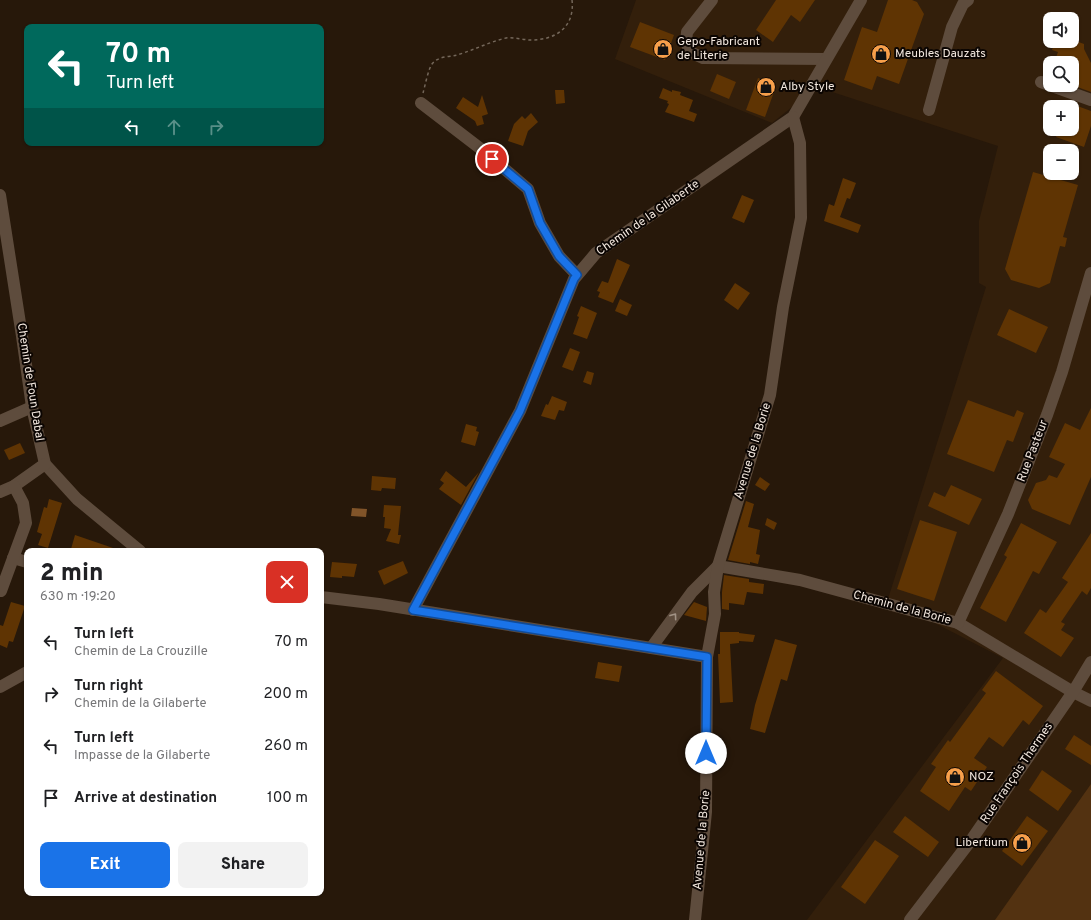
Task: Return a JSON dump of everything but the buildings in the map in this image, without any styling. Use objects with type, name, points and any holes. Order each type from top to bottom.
[{"type":"street","points":[[712,0],[687,32],[686,42],[690,52],[703,58],[826,59]]},
{"type":"street","points":[[793,116],[861,0]]},
{"type":"street","points":[[929,110],[952,27],[963,4],[968,0]]},
{"type":"street","points":[[1041,82],[1091,100]]},
{"type":"street","points":[[422,103],[481,149],[528,189],[540,223],[559,256],[577,275]]},
{"type":"street","name":"Chemin de la Gilaberte","points":[[413,610],[520,411],[574,279],[577,275],[596,253],[793,116]]},
{"type":"street","name":"Avenue de la Borie","points":[[695,920],[706,812],[707,657],[715,614],[714,592],[718,566],[770,395],[783,307],[801,218],[800,143],[793,116]]},
{"type":"street","name":"Chemin de Foun Dabal","points":[[0,195],[2,228],[22,336],[32,408],[45,464],[76,499],[136,548]]},
{"type":"street","name":"Rue Pasteur","points":[[958,623],[1008,514],[1044,422],[1062,372],[1091,273]]},
{"type":"street","points":[[0,421],[32,408]]},
{"type":"street","points":[[0,492],[14,486],[45,464]]},
{"type":"street","points":[[1,591],[26,523],[23,503],[14,486]]},
{"type":"street","points":[[13,558],[24,561]]},
{"type":"street","points":[[651,648],[692,592],[718,566]]},
{"type":"street","name":"Chemin de la Borie","points":[[718,566],[800,580],[958,623],[1073,692],[1091,701]]},
{"type":"street","points":[[324,597],[379,604],[707,657]]},
{"type":"street","name":"Rue François Thermes","points":[[910,920],[972,839],[1073,692],[1091,662]]},
{"type":"street","points":[[0,687],[24,674]]},
{"type":"path","points":[[422,103],[423,92],[431,65],[436,60],[456,55],[490,42],[508,38],[530,40],[545,39],[562,30],[570,21],[573,13],[572,0]]},
{"type":"shaded area","points":[[636,0],[1091,0],[1091,786],[999,920],[807,920],[1003,658],[888,599],[986,287],[979,283],[979,221],[998,146],[817,87],[772,123],[615,59]]},
{"type":"shaded area","points":[[352,508],[367,509],[366,517],[351,516]]},
{"type":"shaded area","points":[[1091,784],[1091,920],[995,920]]},
{"type":"place","name":"Gepo-Fabricant de Literie","points":[[663,49]]},
{"type":"place","name":"Meubles Dauzats","points":[[881,54]]},
{"type":"place","name":"Alby Style","points":[[766,87]]},
{"type":"place","name":"NOZ","points":[[955,777]]},
{"type":"place","name":"Libertium","points":[[1022,843]]},
{"type":"route","points":[[492,159],[528,189],[540,223],[559,256],[577,275],[574,279],[520,411],[413,610],[707,657],[706,753]]}]
